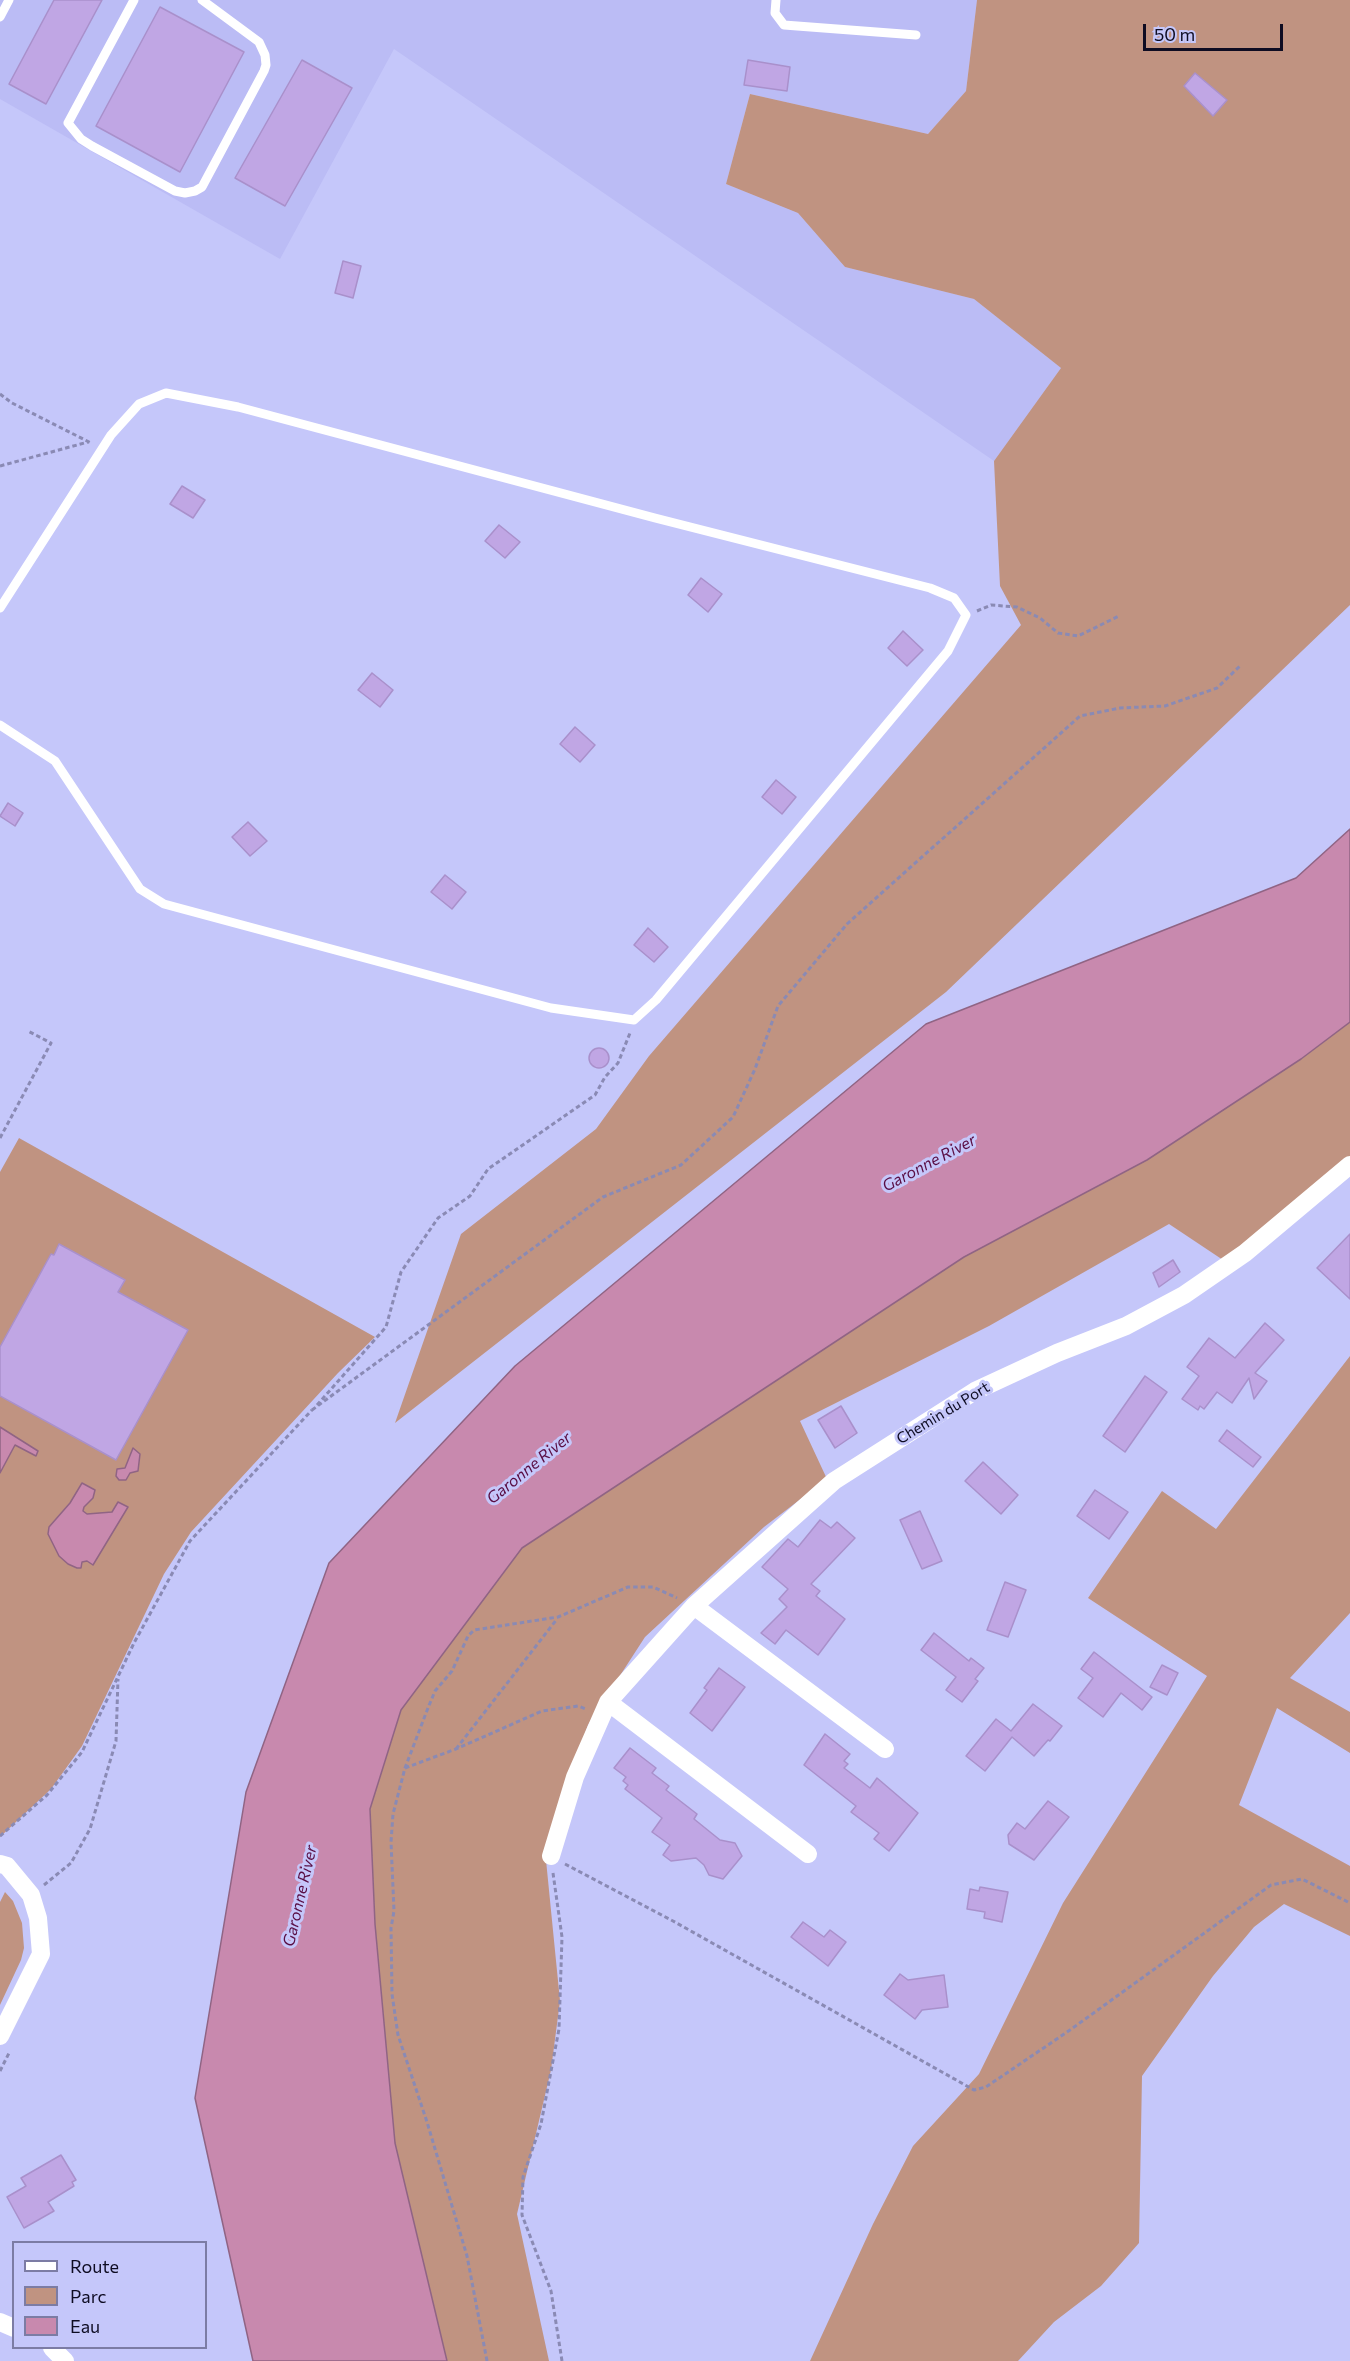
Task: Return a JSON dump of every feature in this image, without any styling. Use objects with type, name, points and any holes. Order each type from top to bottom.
[{"type":"street","name":"Chemin du Port","points":[[551,1856],[575,1777],[605,1709],[694,1606],[834,1481],[975,1391],[1057,1353],[1126,1326],[1184,1295],[1245,1253],[1350,1165]]},
{"type":"street","points":[[694,1606],[885,1749]]},
{"type":"street","points":[[605,1709],[808,1854]]},
{"type":"street","points":[[0,2036],[41,1954],[38,1918],[31,1895],[2,1870]]},
{"type":"street","points":[[53,2349],[65,2361]]},
{"type":"lane","points":[[0,17],[9,0]]},
{"type":"lane","points":[[134,0],[68,123],[81,139],[92,146],[176,191],[184,193],[202,187],[266,64],[266,55],[259,42],[202,0]]},
{"type":"lane","points":[[776,0],[776,13],[784,25],[916,34]]},
{"type":"lane","points":[[0,608],[111,435],[140,404],[166,393],[238,407],[643,515],[930,588],[954,598],[966,615],[948,651],[656,1000],[634,1020],[551,1008],[165,904],[140,889],[55,761],[0,725]]},
{"type":"path","points":[[0,394],[12,403],[88,442],[105,445]]},
{"type":"path","points":[[0,466],[88,442]]},
{"type":"path","points":[[966,615],[991,605],[1017,607],[1040,618],[1058,633],[1078,636],[1119,616]]},
{"type":"path","points":[[312,1410],[603,1197],[681,1166],[733,1117],[778,1006],[847,924],[1080,716],[1120,708],[1165,706],[1217,688],[1241,665]]},
{"type":"path","points":[[0,1836],[47,1796],[82,1752],[118,1675],[190,1541],[386,1327],[401,1272],[438,1218],[470,1196],[488,1169],[595,1095],[605,1077],[618,1064],[634,1020]]},
{"type":"path","points":[[0,1138],[51,1043],[28,1031]]},
{"type":"path","points":[[488,2361],[467,2256],[398,2035],[392,1994],[391,1928],[394,1901],[391,1842],[393,1814],[405,1768],[435,1691],[452,1671],[468,1636],[474,1630],[558,1617],[628,1587],[653,1587],[694,1606]]},
{"type":"path","points":[[456,1749],[558,1617]]},
{"type":"path","points":[[31,1895],[71,1863],[90,1829],[116,1741],[118,1675]]},
{"type":"path","points":[[405,1768],[456,1749],[542,1711],[578,1706],[605,1709]]},
{"type":"path","points":[[551,1856],[673,1921],[974,2090],[986,2087],[1070,2030],[1271,1885],[1302,1878],[1350,1903]]},
{"type":"path","points":[[551,1856],[562,1937],[559,2029],[541,2124],[523,2177],[522,2215],[551,2291],[562,2361]]},
{"type":"shaded area","points":[[0,0],[977,0],[966,91],[928,134],[750,94],[726,184],[798,213],[845,267],[974,299],[1061,368],[994,461],[394,49],[280,259],[0,99]]},
{"type":"green space","points":[[977,0],[1350,0],[1350,605],[946,992],[395,1423],[461,1234],[596,1129],[649,1056],[1021,625],[1000,586],[994,461],[1061,368],[974,299],[845,267],[798,213],[726,184],[750,94],[928,134],[966,91]]},
{"type":"green space","points":[[1350,1022],[1350,1162],[1223,1260],[1169,1224],[989,1326],[800,1421],[827,1479],[764,1527],[645,1637],[588,1725],[545,1850],[560,2001],[551,2070],[517,2214],[549,2361],[447,2361],[395,2143],[375,1924],[370,1809],[401,1710],[522,1548],[964,1257],[1147,1160],[1301,1059]]},
{"type":"green space","points":[[19,1138],[375,1337],[338,1373],[191,1532],[164,1574],[82,1746],[51,1789],[0,1837],[0,1172]]},
{"type":"green space","points":[[1350,1356],[1350,1613],[1290,1678],[1350,1712],[1350,1753],[1277,1708],[1239,1805],[1350,1866],[1350,1936],[1284,1904],[1254,1927],[1213,1976],[1142,2076],[1139,2243],[1101,2286],[1054,2322],[1018,2361],[810,2361],[873,2224],[913,2146],[979,2074],[1063,1903],[1207,1676],[1088,1598],[1162,1491],[1216,1529]]},
{"type":"green space","points":[[5,1892],[13,1901],[22,1923],[24,1948],[21,1960],[0,2005],[0,1902]]},
{"type":"water","name":"Garonne River","points":[[1350,829],[1350,1022],[1301,1059],[1147,1160],[964,1257],[522,1548],[401,1710],[370,1809],[375,1924],[395,2143],[447,2361],[253,2361],[195,2098],[246,1792],[329,1563],[515,1366],[926,1024],[1296,878]]},
{"type":"water","points":[[0,1427],[38,1451],[36,1456],[15,1445],[0,1473]]},
{"type":"water","points":[[133,1448],[140,1454],[138,1471],[130,1473],[126,1480],[119,1480],[116,1476],[117,1469],[125,1468]]},
{"type":"water","points":[[82,1483],[95,1490],[93,1498],[84,1507],[83,1511],[87,1514],[112,1512],[118,1502],[128,1507],[93,1565],[87,1561],[82,1562],[81,1568],[77,1568],[59,1556],[48,1534],[49,1527],[70,1503]]},
{"type":"building","points":[[54,0],[102,0],[46,104],[9,84]]},
{"type":"building","points":[[160,7],[244,52],[180,172],[96,126]]},
{"type":"building","points":[[302,60],[352,88],[285,206],[235,178]]},
{"type":"building","points":[[748,60],[790,67],[787,91],[744,85]]},
{"type":"building","points":[[1195,73],[1227,100],[1213,116],[1184,86]]},
{"type":"building","points":[[343,261],[361,266],[353,298],[335,293]]},
{"type":"building","points":[[182,486],[205,500],[193,518],[170,504]]},
{"type":"building","points":[[499,525],[520,542],[505,558],[485,541]]},
{"type":"building","points":[[701,578],[722,594],[708,612],[688,595]]},
{"type":"building","points":[[903,631],[923,650],[907,666],[888,648]]},
{"type":"building","points":[[372,673],[393,690],[380,707],[358,690]]},
{"type":"building","points":[[575,727],[595,745],[580,762],[560,744]]},
{"type":"building","points":[[776,780],[796,797],[782,814],[762,797]]},
{"type":"building","points":[[8,803],[23,813],[15,826],[0,816]]},
{"type":"building","points":[[248,822],[267,841],[250,856],[232,837]]},
{"type":"building","points":[[445,875],[466,892],[452,909],[431,892]]},
{"type":"building","points":[[648,928],[668,947],[654,962],[634,945]]},
{"type":"building","points":[[599,1048],[606,1051],[609,1058],[606,1065],[599,1068],[592,1065],[589,1058],[592,1051]]},
{"type":"building","points":[[1350,1234],[1350,1299],[1317,1268]]},
{"type":"building","points":[[59,1244],[125,1280],[118,1292],[188,1330],[116,1460],[0,1396],[0,1347],[51,1254],[54,1255]]},
{"type":"building","points":[[1173,1260],[1180,1272],[1159,1287],[1153,1273]]},
{"type":"building","points":[[1265,1323],[1284,1340],[1255,1373],[1267,1381],[1254,1399],[1249,1378],[1232,1403],[1217,1392],[1204,1409],[1200,1406],[1198,1410],[1182,1399],[1199,1376],[1187,1367],[1209,1338],[1235,1358]]},
{"type":"building","points":[[1145,1376],[1167,1392],[1125,1452],[1103,1436]]},
{"type":"building","points":[[841,1406],[857,1433],[835,1448],[818,1420]]},
{"type":"building","points":[[1227,1430],[1261,1457],[1253,1467],[1219,1441]]},
{"type":"building","points":[[983,1462],[1018,1495],[1001,1514],[965,1481]]},
{"type":"building","points":[[1095,1490],[1128,1512],[1109,1539],[1077,1516]]},
{"type":"building","points":[[920,1511],[942,1561],[922,1569],[900,1520]]},
{"type":"building","points":[[820,1520],[831,1528],[837,1522],[855,1538],[811,1584],[820,1591],[816,1596],[845,1619],[818,1655],[786,1630],[775,1644],[761,1633],[787,1607],[779,1599],[788,1589],[762,1567],[788,1539],[798,1547]]},
{"type":"building","points":[[1005,1582],[1026,1590],[1008,1637],[987,1630]]},
{"type":"building","points":[[934,1633],[969,1661],[971,1658],[984,1668],[975,1679],[978,1681],[962,1702],[946,1690],[956,1677],[921,1650]]},
{"type":"building","points":[[1094,1652],[1152,1697],[1142,1710],[1121,1693],[1103,1717],[1078,1698],[1093,1678],[1081,1669]]},
{"type":"building","points":[[1162,1665],[1178,1673],[1167,1695],[1150,1687]]},
{"type":"building","points":[[719,1668],[745,1687],[712,1731],[690,1713],[707,1690],[704,1688]]},
{"type":"building","points":[[1033,1704],[1062,1726],[1034,1756],[1012,1737],[985,1771],[966,1756],[996,1719],[1011,1731]]},
{"type":"building","points":[[825,1734],[850,1754],[844,1761],[848,1764],[844,1768],[870,1788],[877,1778],[918,1813],[889,1851],[874,1839],[879,1833],[851,1812],[856,1806],[804,1765]]},
{"type":"building","points":[[630,1748],[656,1768],[652,1773],[669,1786],[666,1790],[697,1814],[694,1819],[720,1840],[735,1843],[742,1856],[723,1879],[709,1875],[704,1865],[696,1858],[671,1861],[663,1855],[670,1845],[652,1832],[662,1818],[625,1789],[628,1785],[623,1781],[626,1777],[614,1768]]},
{"type":"building","points":[[1048,1801],[1069,1817],[1034,1860],[1009,1844],[1008,1835],[1017,1823],[1025,1829]]},
{"type":"building","points":[[980,1887],[1008,1892],[1002,1922],[984,1918],[985,1912],[967,1909],[970,1889],[979,1891]]},
{"type":"building","points":[[803,1922],[824,1937],[830,1930],[846,1942],[828,1966],[791,1937]]},
{"type":"building","points":[[900,1974],[908,1980],[944,1975],[948,2007],[922,2010],[915,2019],[884,1995]]},
{"type":"building","points":[[61,2155],[76,2180],[72,2182],[74,2186],[48,2202],[54,2211],[24,2228],[7,2197],[26,2186],[21,2178]]}]
